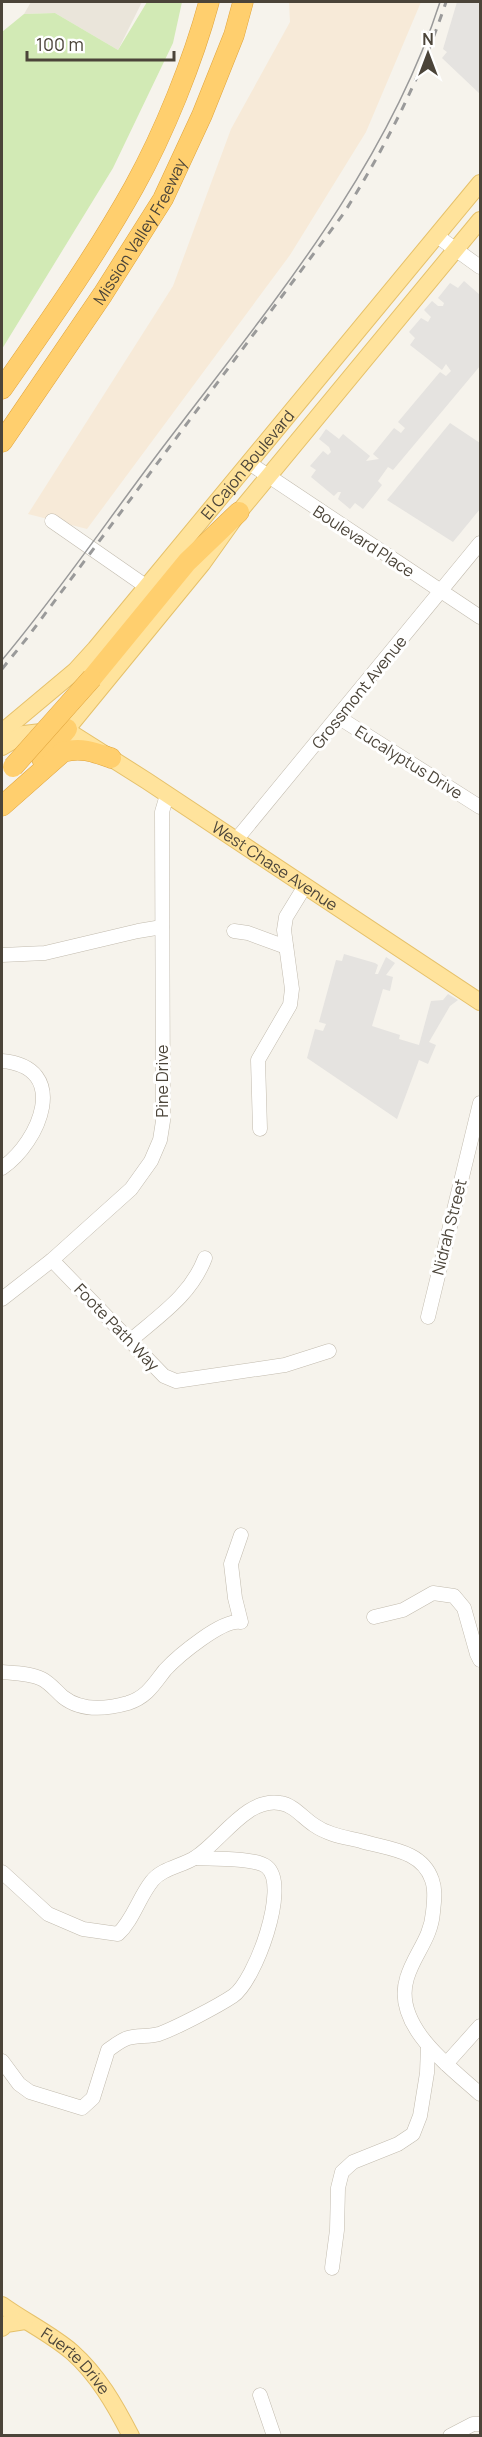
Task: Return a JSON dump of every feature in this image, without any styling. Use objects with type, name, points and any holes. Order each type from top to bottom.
[{"type":"highway","name":"Mission Valley Freeway","points":[[2,389],[77,281],[135,186],[173,105],[202,28],[209,2]]},
{"type":"highway","name":"Mission Valley Freeway","points":[[2,442],[103,294],[163,199],[202,115],[234,34],[243,2]]},
{"type":"highway","points":[[7,772],[36,743],[84,674],[187,562],[239,512]]},
{"type":"highway","points":[[21,788],[67,729]]},
{"type":"highway","points":[[2,806],[63,752],[75,749],[89,750],[111,758]]},
{"type":"main road","name":"El Cajon Boulevard","points":[[8,727],[84,674],[147,587],[480,183]]},
{"type":"main road","name":"El Cajon Boulevard","points":[[67,729],[202,564],[268,476],[480,220]]},
{"type":"main road","points":[[2,747],[24,734],[67,729],[60,708],[84,674]]},
{"type":"main road","name":"West Chase Avenue","points":[[8,727],[48,720],[67,729],[480,1002]]},
{"type":"main road","name":"Fuerte Drive","points":[[2,2305],[70,2351],[87,2367],[112,2400],[131,2436]]},
{"type":"main road","points":[[2,2328],[6,2324],[25,2321]]},
{"type":"street","points":[[437,236],[480,267]]},
{"type":"street","name":"Boulevard Place","points":[[249,463],[480,617]]},
{"type":"street","points":[[52,521],[147,587]]},
{"type":"street","name":"Grossmont Avenue","points":[[236,840],[480,543]]},
{"type":"street","name":"Eucalyptus Drive","points":[[338,717],[480,807]]},
{"type":"street","name":"Pine Drive","points":[[2,1299],[52,1260],[131,1189],[151,1161],[160,1140],[163,1121],[162,812],[167,795]]},
{"type":"street","points":[[260,1130],[258,1060],[291,1005],[292,989],[284,930],[286,917],[305,886]]},
{"type":"street","points":[[2,955],[45,953],[162,927]]},
{"type":"street","points":[[234,931],[248,933],[286,947]]},
{"type":"street","points":[[2,1061],[25,1066],[34,1072],[40,1081],[43,1096],[30,1139],[21,1151],[2,1167]]},
{"type":"street","name":"Nidrah Street","points":[[428,1317],[480,1102]]},
{"type":"street","points":[[130,1340],[191,1286],[198,1277],[205,1258]]},
{"type":"street","name":"Foote Path Way","points":[[52,1260],[164,1376],[176,1382],[285,1365],[329,1352]]},
{"type":"street","points":[[2,1672],[43,1679],[65,1698],[88,1708],[104,1708],[130,1702],[143,1696],[166,1669],[191,1649],[222,1626],[234,1621],[241,1622],[235,1598],[231,1564],[241,1535]]},
{"type":"street","points":[[374,1617],[403,1610],[433,1593],[454,1596],[464,1608],[480,1660]]},
{"type":"street","points":[[2,1872],[48,1914],[83,1929],[118,1934],[153,1879],[195,1858],[216,1842],[230,1825],[266,1802],[282,1803],[327,1832],[415,1856],[429,1873],[434,1887],[434,1899],[432,1928],[407,1978],[404,1997],[407,2013],[428,2046],[480,2094]]},
{"type":"street","points":[[2,2061],[19,2084],[30,2092],[82,2108],[93,2098],[108,2050],[127,2038],[161,2033],[234,1996],[248,1981],[260,1956],[272,1909],[274,1879],[267,1867],[257,1862],[195,1858]]},
{"type":"street","points":[[446,2064],[480,2026]]},
{"type":"street","points":[[332,2268],[337,2230],[338,2188],[342,2172],[353,2162],[398,2144],[413,2134],[420,2116],[427,2073],[428,2046]]},
{"type":"street","points":[[260,2395],[274,2436]]},
{"type":"street","points":[[450,2436],[473,2424],[480,2424]]},
{"type":"shaded area","points":[[31,2],[142,2],[118,50],[55,13],[24,14]]},
{"type":"shaded area","points":[[289,2],[421,2],[366,132],[290,255],[87,529],[28,514],[173,286],[231,129],[290,22]]},
{"type":"shaded area","points":[[457,2],[480,2],[480,94],[442,58],[447,52],[443,49]]},
{"type":"shaded area","points":[[464,281],[480,295],[480,366],[393,470],[388,467],[378,481],[382,485],[363,509],[355,503],[350,509],[338,499],[341,492],[334,496],[311,477],[316,470],[310,466],[323,451],[328,455],[331,452],[329,447],[319,439],[326,429],[339,439],[343,434],[370,456],[366,461],[379,459],[373,454],[394,428],[401,433],[405,428],[398,422],[440,372],[446,376],[451,371],[446,364],[442,370],[410,345],[415,338],[409,332],[421,318],[428,322],[431,317],[424,310],[432,301],[438,306],[443,306],[444,303],[438,298],[450,283],[458,288]]},
{"type":"shaded area","points":[[450,423],[480,443],[480,509],[453,542],[387,500]]},
{"type":"shaded area","points":[[344,954],[375,963],[378,965],[375,974],[378,974],[386,957],[395,963],[386,975],[393,977],[390,991],[383,989],[372,1026],[400,1035],[399,1039],[419,1045],[431,1001],[443,1000],[448,994],[458,1000],[450,1006],[429,1042],[436,1045],[428,1064],[419,1060],[397,1119],[307,1058],[315,1029],[323,1031],[326,1024],[319,1022],[336,960],[342,961]]},
{"type":"green space","points":[[147,2],[182,2],[173,43],[113,168],[2,349],[2,32],[24,14],[55,13],[118,50]]},
{"type":"tram line","points":[[2,660],[285,287],[322,233],[357,179],[389,122],[417,63],[440,2]]},
{"type":"railway","points":[[2,669],[344,213],[374,162],[414,84],[446,2]]}]
